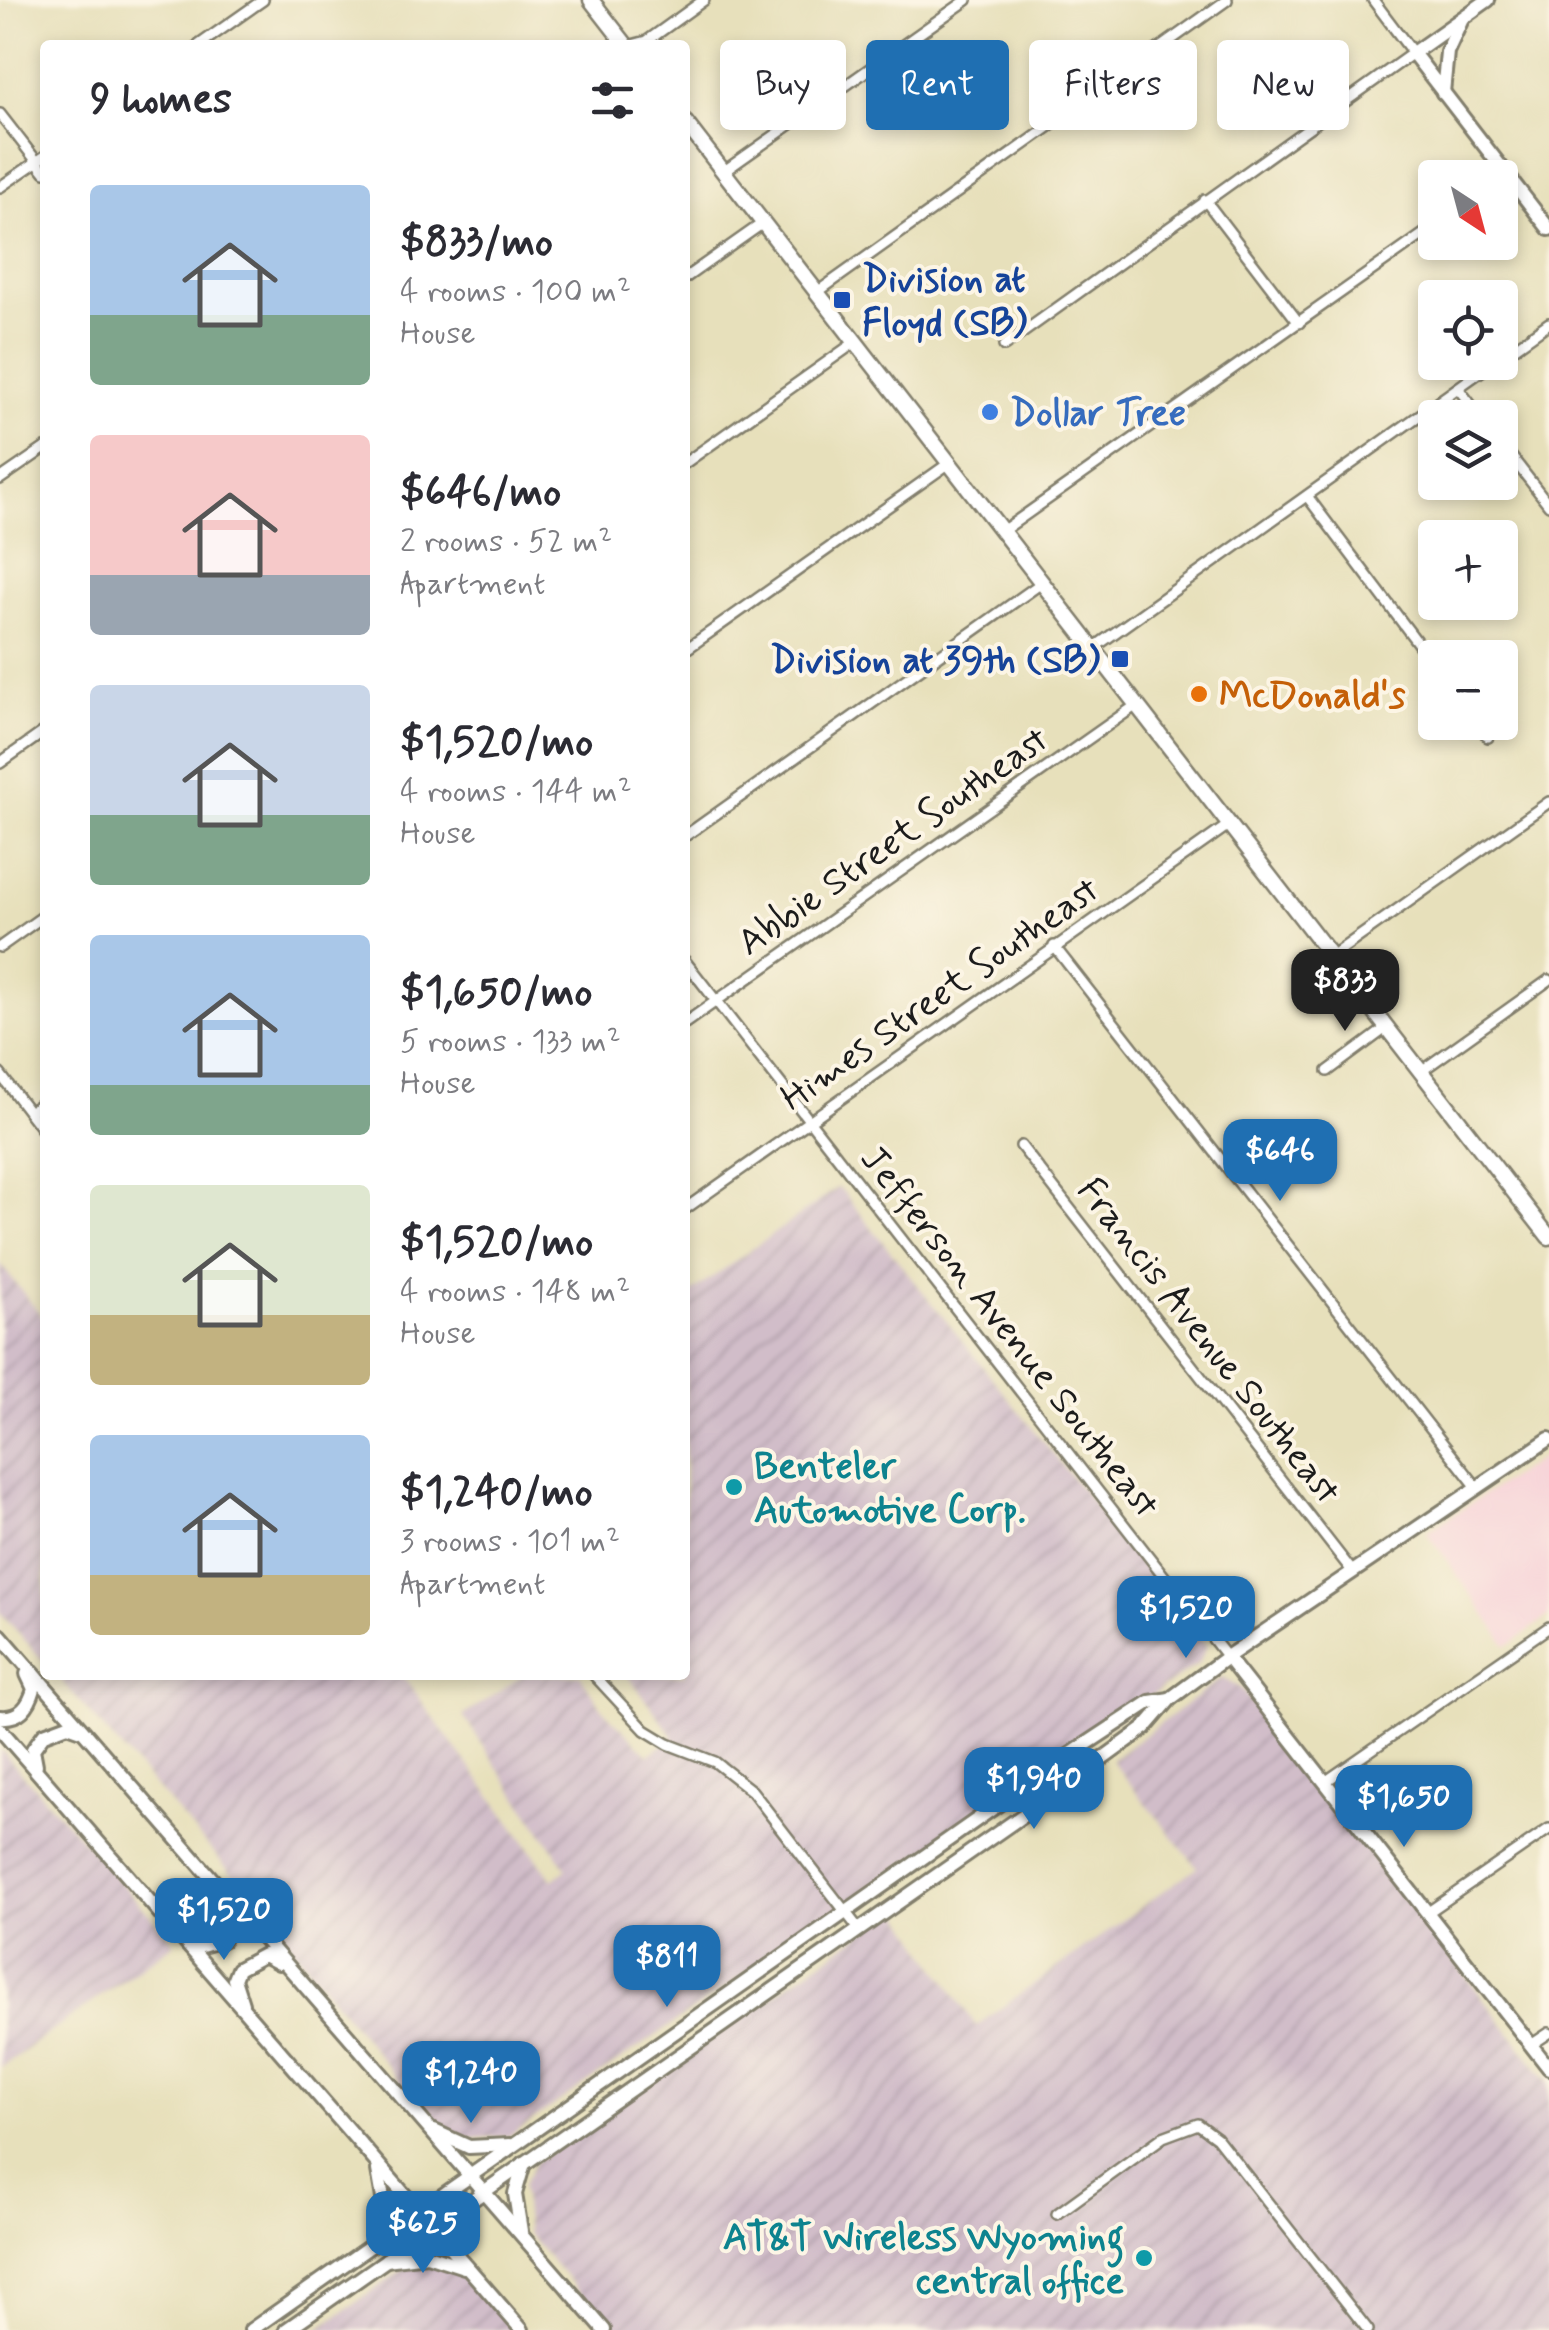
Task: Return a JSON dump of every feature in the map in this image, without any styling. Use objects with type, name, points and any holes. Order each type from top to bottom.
[{"type":"main road","points":[[592,0],[625,40]]},
{"type":"main road","points":[[690,129],[1329,958],[1549,1236]]},
{"type":"street","points":[[206,40],[263,0]]},
{"type":"street","points":[[648,40],[704,0]]},
{"type":"street","points":[[723,172],[967,0]]},
{"type":"street","points":[[816,293],[1227,0]]},
{"type":"street","points":[[1373,0],[1492,160]]},
{"type":"street","points":[[1004,346],[1488,0]]},
{"type":"street","points":[[1444,94],[1447,52],[1462,18]]},
{"type":"street","points":[[0,114],[40,157]]},
{"type":"street","points":[[0,188],[40,159]]},
{"type":"street","points":[[1518,193],[1549,228]]},
{"type":"street","points":[[1205,200],[1299,323]]},
{"type":"street","points":[[690,274],[763,223]]},
{"type":"street","points":[[1001,532],[1418,238]]},
{"type":"street","points":[[1518,345],[1549,323]]},
{"type":"street","points":[[690,459],[854,343]]},
{"type":"street","points":[[1092,650],[1469,380]]},
{"type":"street","points":[[1458,388],[1467,400]]},
{"type":"street","points":[[0,480],[40,452]]},
{"type":"street","points":[[690,646],[948,464]]},
{"type":"street","points":[[1518,465],[1549,505]]},
{"type":"street","points":[[1307,496],[1418,643]]},
{"type":"street","points":[[690,832],[1040,584]]},
{"type":"street","name":"Abbie Street Southeast","points":[[690,1019],[1135,706]]},
{"type":"street","points":[[0,763],[40,734]]},
{"type":"street","points":[[1329,958],[1549,802]]},
{"type":"street","name":"Himes Street Southeast","points":[[690,1206],[1227,826]]},
{"type":"street","points":[[0,946],[40,918]]},
{"type":"street","points":[[1054,946],[1476,1486]]},
{"type":"street","name":"Jefferson Avenue Southeast","points":[[690,967],[1549,2068]]},
{"type":"street","points":[[1420,1072],[1549,980]]},
{"type":"street","points":[[1328,1071],[1386,1028]]},
{"type":"street","points":[[0,1074],[40,1126]]},
{"type":"street","points":[[29,1112],[40,1104]]},
{"type":"street","name":"Francis Avenue Southeast","points":[[1021,1146],[1352,1572]]},
{"type":"street","points":[[286,2330],[1145,1728],[1170,1699],[1228,1657],[1549,1439]]},
{"type":"street","points":[[1325,1782],[1549,1627]]},
{"type":"street","points":[[0,1635],[604,2330]]},
{"type":"street","points":[[0,1717],[11,1718],[27,1708],[34,1689],[16,1654]]},
{"type":"street","points":[[599,1680],[644,1730],[734,1774],[858,1928]]},
{"type":"street","points":[[251,2330],[1122,1720],[1150,1702],[1170,1699]]},
{"type":"street","points":[[38,1771],[33,1749],[40,1738],[68,1725],[84,1730]]},
{"type":"street","points":[[0,1728],[522,2330]]},
{"type":"street","points":[[1427,1913],[1549,1829]]},
{"type":"street","points":[[180,1938],[198,1947],[223,1940],[238,1910]]},
{"type":"street","points":[[246,2014],[234,1980],[238,1969],[264,1955],[290,1970]]},
{"type":"street","points":[[1531,2045],[1549,2033]]},
{"type":"street","points":[[1057,2214],[1164,2137],[1198,2124],[1217,2138],[1368,2330]]},
{"type":"street","points":[[427,2127],[469,2147],[512,2145]]},
{"type":"street","points":[[523,2238],[515,2194],[524,2162]]},
{"type":"street","points":[[372,2244],[386,2215],[387,2202],[375,2163]]},
{"type":"street","points":[[384,2260],[426,2255],[466,2268]]},
{"type":"shaded area","points":[[839,1187],[1207,1646],[1199,1663],[510,2136],[462,2139],[431,2122],[248,1892],[60,1680],[406,1680],[553,1880],[567,1869],[463,1716],[516,1680],[583,1680],[606,1713],[649,1755],[674,1737],[631,1680],[690,1680],[690,1293]]},
{"type":"shaded area","points":[[0,1264],[40,1314],[40,1657],[0,1612]]},
{"type":"shaded area","points":[[1549,1453],[1549,1616],[1507,1646],[1427,1532]]},
{"type":"shaded area","points":[[1222,1678],[1240,1688],[1549,2082],[1549,2330],[612,2330],[527,2233],[522,2186],[535,2162],[898,1908],[976,2026],[1197,1867],[1111,1760]]},
{"type":"shaded area","points":[[0,1749],[175,1943],[0,2068]]},
{"type":"shaded area","points":[[431,2259],[465,2274],[513,2330],[317,2330],[412,2263]]},
{"type":"place","name":"Division at Floyd (SB)","points":[[842,300]]},
{"type":"place","name":"Dollar Tree","points":[[990,412]]},
{"type":"place","name":"Division at 39th (SB)","points":[[1120,659]]},
{"type":"place","name":"McDonald's","points":[[1199,694]]},
{"type":"place","name":"Benteler Automotive Corp.","points":[[734,1487]]},
{"type":"place","name":"AT&T Wireless Wyoming central office","points":[[1144,2258]]}]
